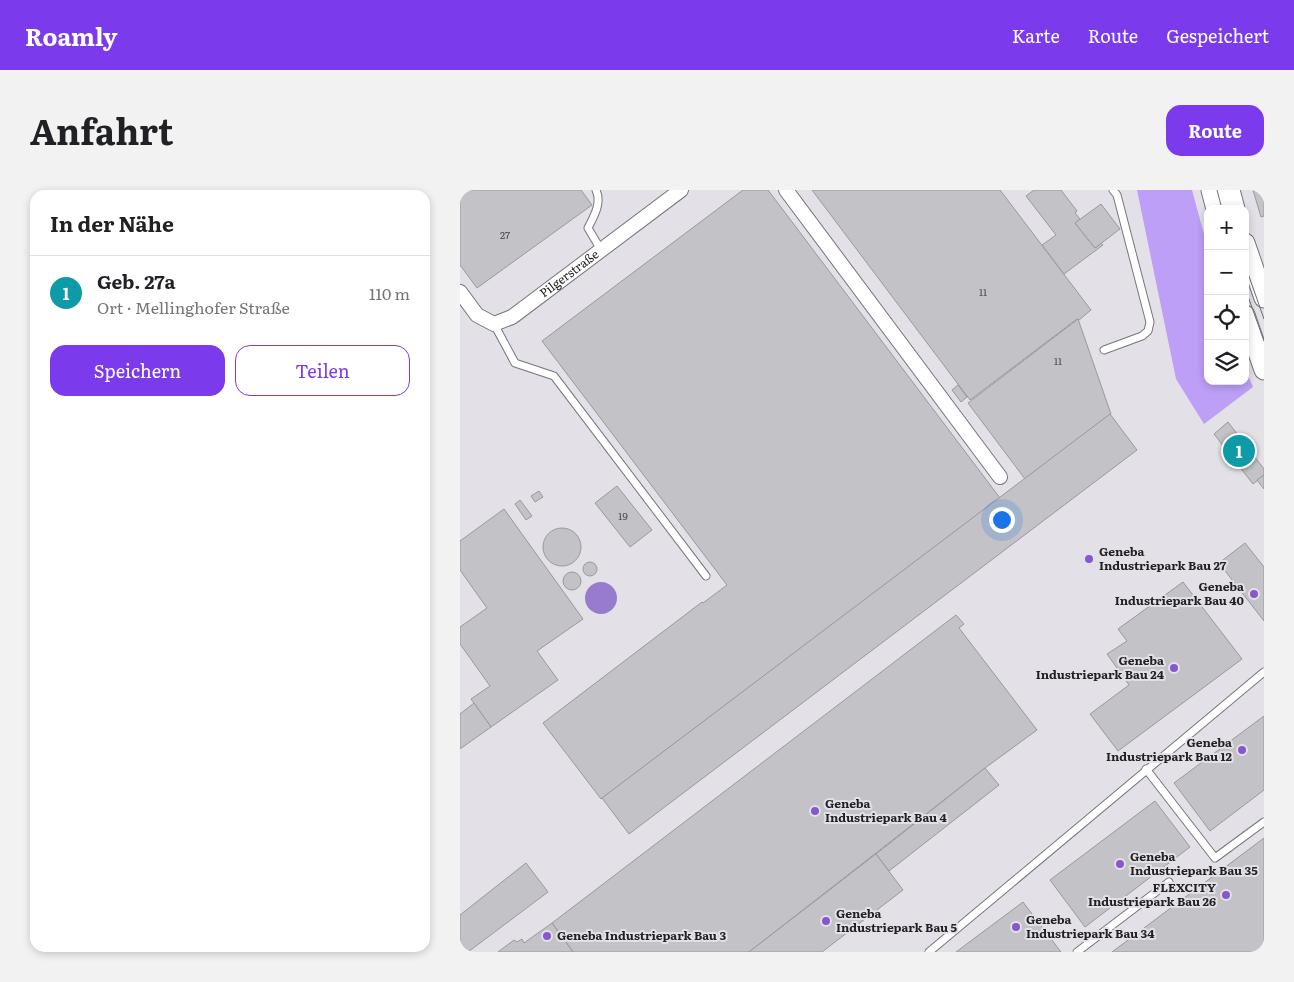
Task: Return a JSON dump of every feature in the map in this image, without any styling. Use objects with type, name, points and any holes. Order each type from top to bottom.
[{"type":"main road","points":[[1211,190],[1215,205]]},
{"type":"main road","points":[[1230,190],[1234,205]]},
{"type":"main road","points":[[1247,250],[1264,298]]},
{"type":"main road","points":[[1249,327],[1264,370]]},
{"type":"street","name":"Pilgerstraße","points":[[494,324],[512,317],[681,190]]},
{"type":"street","points":[[786,190],[1000,477]]},
{"type":"street","points":[[460,292],[477,315],[494,324]]},
{"type":"lane","points":[[596,190],[598,193],[598,208],[588,228],[602,250]]},
{"type":"lane","points":[[1104,350],[1142,336],[1148,331],[1150,322],[1117,195],[1114,190]]},
{"type":"lane","points":[[494,324],[515,363],[554,376],[706,576]]},
{"type":"lane","points":[[929,952],[1264,672]]},
{"type":"lane","points":[[1146,769],[1215,858],[1264,822]]},
{"type":"lane","points":[[1077,952],[1169,882]]},
{"type":"shaded area","points":[[1137,190],[1192,190],[1204,234],[1204,385],[1249,385],[1249,378],[1253,387],[1204,424],[1176,379]]},
{"type":"shaded area","points":[[601,582],[613,586],[617,598],[613,610],[601,614],[589,610],[585,598],[589,586]]},
{"type":"building","points":[[460,190],[581,190],[592,205],[477,288],[460,265]]},
{"type":"building","points":[[743,190],[768,190],[1000,498],[601,799],[543,723],[727,585],[542,341]]},
{"type":"building","points":[[812,190],[1000,190],[1091,310],[970,400]]},
{"type":"building","points":[[1034,190],[1061,190],[1077,211],[1075,213],[1080,219],[1075,223],[1095,248],[1101,243],[1103,245],[1064,274],[1042,245],[1056,235],[1026,196]]},
{"type":"building","points":[[1253,190],[1264,190],[1264,216],[1261,217]]},
{"type":"building","points":[[1101,204],[1120,229],[1095,248],[1075,223]]},
{"type":"building","points":[[1078,319],[1111,414],[1025,479],[968,403]]},
{"type":"building","points":[[958,385],[967,397],[961,402],[952,390]]},
{"type":"building","points":[[1110,414],[1137,450],[629,834],[602,798]]},
{"type":"building","points":[[1228,422],[1264,469],[1264,475],[1253,484],[1214,434]]},
{"type":"building","points":[[1264,475],[1264,489],[1257,480]]},
{"type":"building","points":[[617,486],[652,530],[630,547],[595,503]]},
{"type":"building","points":[[539,491],[543,497],[535,502],[531,496]]},
{"type":"building","points":[[520,500],[532,516],[526,520],[515,504]]},
{"type":"building","points":[[504,509],[583,619],[537,651],[558,680],[491,727],[471,699],[490,686],[460,644],[460,627],[487,608],[460,570],[460,541]]},
{"type":"building","points":[[562,528],[575,534],[581,547],[575,560],[562,566],[549,560],[543,547],[549,534]]},
{"type":"building","name":"Geneba Industriepark Bau 40","points":[[1245,543],[1264,567],[1264,621],[1219,563]]},
{"type":"building","points":[[590,562],[595,564],[597,569],[595,574],[590,576],[585,574],[583,569],[585,564]]},
{"type":"building","points":[[572,572],[578,575],[581,581],[578,587],[572,590],[566,587],[563,581],[566,575]]},
{"type":"building","name":"Geneba Industriepark Bau 24","points":[[1183,582],[1242,659],[1118,751],[1090,714],[1129,685],[1107,654],[1127,641],[1118,629]]},
{"type":"building","name":"Geneba Industriepark Bau 4","points":[[956,615],[964,624],[959,628],[1037,730],[985,768],[749,952],[573,952],[552,923]]},
{"type":"building","points":[[474,703],[491,727],[460,749],[460,714]]},
{"type":"building","name":"Geneba Industriepark Bau 12","points":[[1264,716],[1264,790],[1210,831],[1174,783]]},
{"type":"building","points":[[985,768],[999,785],[889,871],[876,854]]},
{"type":"building","name":"Geneba Industriepark Bau 35","points":[[1155,801],[1190,847],[1085,927],[1050,880]]},
{"type":"building","name":"FLEXCITY Industriepark Bau 26","points":[[1264,838],[1264,952],[1112,952]]},
{"type":"building","name":"Geneba Industriepark Bau 5","points":[[876,854],[903,890],[822,952],[749,952]]},
{"type":"building","points":[[526,863],[548,892],[468,952],[460,952],[460,915]]},
{"type":"building","name":"Geneba Industriepark Bau 34","points":[[1023,902],[1061,952],[956,952]]},
{"type":"building","name":"Geneba Industriepark Bau 3","points":[[552,923],[573,952],[498,952],[514,940],[517,942],[522,939],[524,943]]},
{"type":"tram line","points":[[1217,190],[1221,205]]},
{"type":"tram line","points":[[1249,276],[1264,319]]},
{"type":"tram line","points":[[1248,295],[1264,341]]},
{"type":"place","name":"Geb. 27a","points":[[1239,451]]},
{"type":"place","name":"Geneba Industriepark Bau 27","points":[[1089,559]]},
{"type":"place","name":"Geneba Industriepark Bau 40","points":[[1254,594]]},
{"type":"place","name":"Geneba Industriepark Bau 24","points":[[1174,668]]},
{"type":"place","name":"Geneba Industriepark Bau 12","points":[[1242,750]]},
{"type":"place","name":"Geneba Industriepark Bau 4","points":[[815,811]]},
{"type":"place","name":"Geneba Industriepark Bau 35","points":[[1120,864]]},
{"type":"place","name":"FLEXCITY Industriepark Bau 26","points":[[1226,895]]},
{"type":"place","name":"Geneba Industriepark Bau 5","points":[[826,921]]},
{"type":"place","name":"Geneba Industriepark Bau 34","points":[[1016,927]]},
{"type":"place","name":"Geneba Industriepark Bau 3","points":[[547,936]]}]
